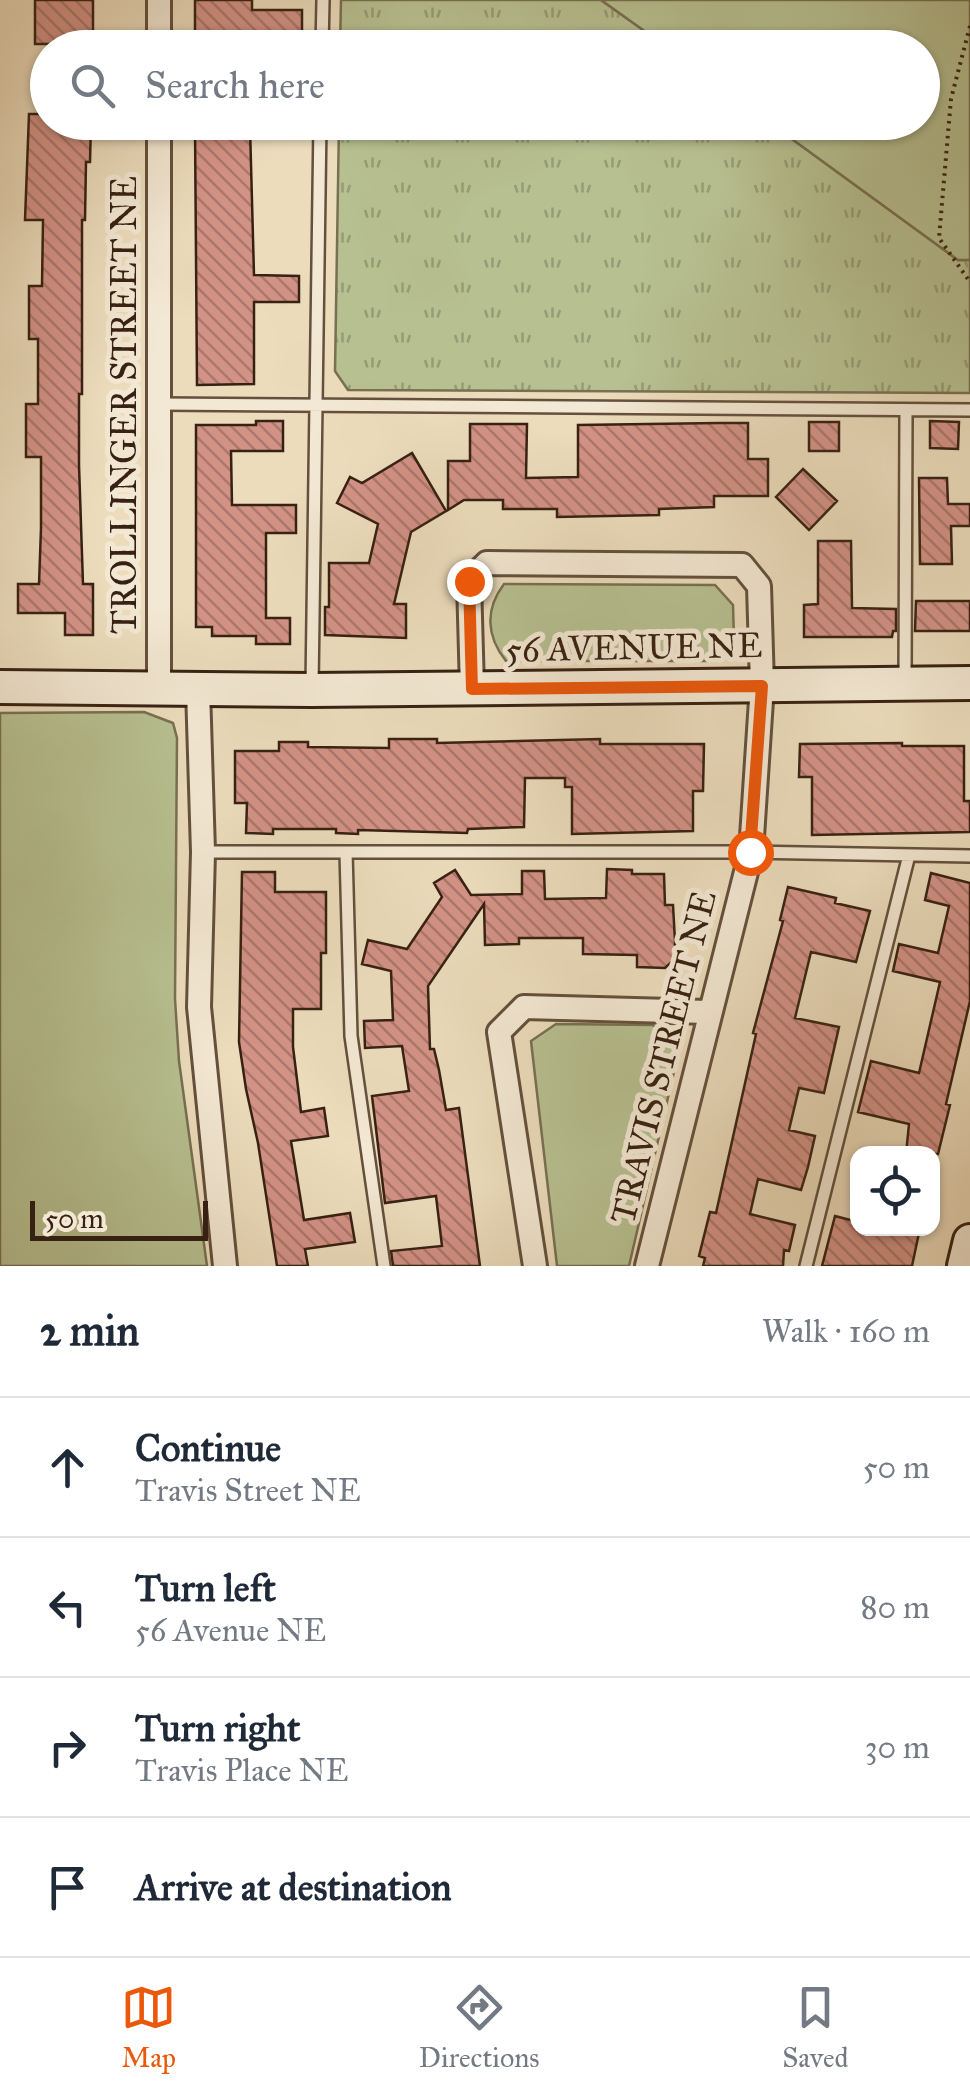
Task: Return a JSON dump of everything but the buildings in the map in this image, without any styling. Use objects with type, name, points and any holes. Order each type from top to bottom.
[{"type":"street","points":[[159,30],[160,0]]},
{"type":"street","name":"TROLLINGER STREET NE","points":[[159,140],[159,688]]},
{"type":"street","name":"TRAVIS STREET NE","points":[[472,689],[469,581],[487,563],[742,565],[760,586],[762,686],[750,852],[647,1266]]},
{"type":"street","name":"56 AVENUE NE","points":[[0,687],[312,690],[970,682]]},
{"type":"street","points":[[198,690],[203,852],[199,1006],[225,1266]]},
{"type":"street","points":[[535,1266],[500,1032],[524,1006],[708,1012]]},
{"type":"street","points":[[964,1266],[970,1241]]},
{"type":"lane","points":[[322,0],[322,30]]},
{"type":"lane","points":[[312,690],[320,140]]},
{"type":"lane","points":[[158,404],[970,410]]},
{"type":"lane","points":[[906,410],[906,682]]},
{"type":"lane","points":[[203,852],[970,856]]},
{"type":"lane","points":[[346,852],[351,1036],[384,1266]]},
{"type":"lane","points":[[806,1266],[909,856]]},
{"type":"path","points":[[970,26],[951,99],[938,238],[970,282]]},
{"type":"green space","points":[[341,0],[601,0],[643,30],[340,30]]},
{"type":"green space","points":[[601,0],[970,0],[970,260],[958,260],[793,140],[940,140],[940,30],[643,30]]},
{"type":"green space","points":[[339,140],[793,140],[958,260],[970,260],[970,393],[348,390],[335,371]]},
{"type":"green space","points":[[504,584],[715,585],[733,605],[734,640],[717,661],[506,661],[499,652],[490,622],[493,603]]},
{"type":"green space","points":[[144,712],[173,723],[177,738],[175,999],[179,1061],[207,1266],[0,1266],[0,713]]},
{"type":"green space","points":[[556,1024],[653,1025],[679,1050],[629,1266],[557,1266],[531,1041]]},
{"type":"route","points":[[469,581],[472,689],[762,686],[750,852]]}]
